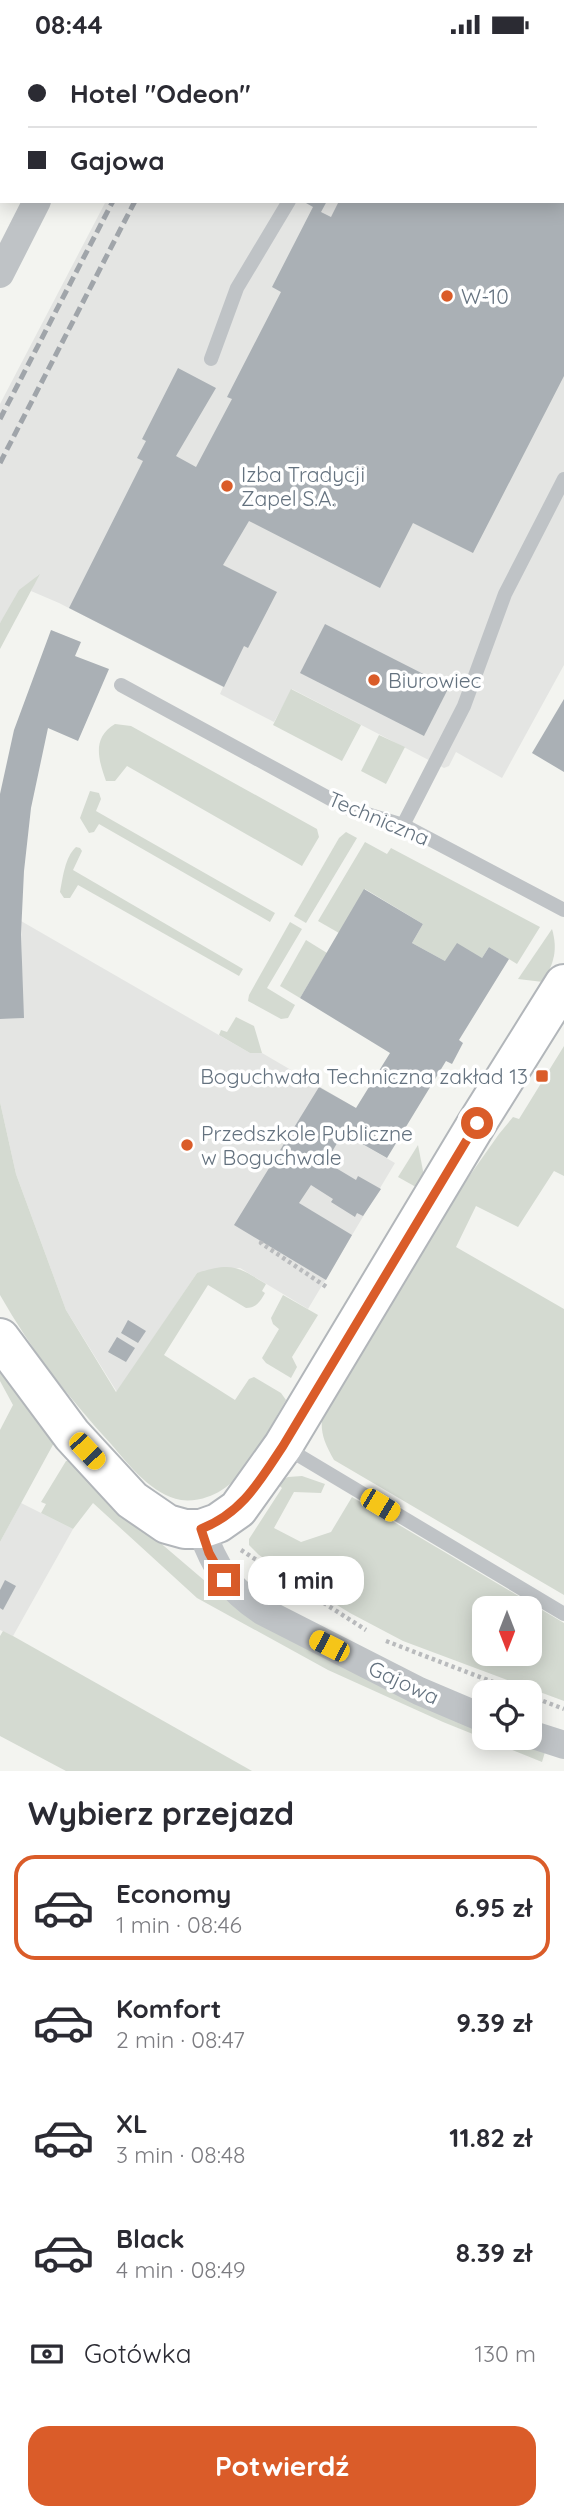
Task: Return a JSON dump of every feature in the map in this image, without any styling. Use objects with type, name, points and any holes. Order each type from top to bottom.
[{"type":"street","points":[[0,274],[36,203]]},
{"type":"street","points":[[0,1338],[72,1435],[132,1500],[167,1524],[185,1529],[201,1529],[218,1523],[238,1509],[283,1446],[564,984]]},
{"type":"street","name":"Gajowa","points":[[201,1529],[209,1553],[224,1580],[242,1598],[262,1611],[408,1685],[472,1713]]},
{"type":"street","points":[[542,1738],[564,1745]]},
{"type":"lane","points":[[211,359],[237,288],[288,203]]},
{"type":"lane","points":[[403,825],[464,706],[505,594],[564,479]]},
{"type":"lane","name":"Techniczna","points":[[121,685],[346,808],[403,825],[564,910]]},
{"type":"lane","points":[[283,1446],[564,1614]]},
{"type":"path","points":[[262,1241],[261,1243],[286,1261],[328,1288]]},
{"type":"path","points":[[240,1549],[367,1631]]},
{"type":"path","points":[[378,1637],[488,1680]]},
{"type":"path","points":[[542,1701],[564,1709]]},
{"type":"shaded area","points":[[105,203],[564,203],[564,665],[502,778],[456,752],[449,766],[444,768],[292,689],[274,722],[220,694],[223,687],[31,591],[38,575],[0,623],[0,404]]},
{"type":"shaded area","points":[[40,574],[0,649],[0,623],[19,590]]},
{"type":"shaded area","points":[[291,689],[361,725],[342,761],[273,725]]},
{"type":"shaded area","points":[[115,724],[131,726],[317,829],[319,837],[302,866],[127,766],[115,781],[106,781],[99,758],[100,743],[102,736]]},
{"type":"shaded area","points":[[379,735],[405,747],[386,784],[361,771]]},
{"type":"shaded area","points":[[90,791],[99,793],[101,799],[96,811],[275,913],[270,922],[99,824],[94,832],[89,833],[80,818]]},
{"type":"shaded area","points":[[346,832],[357,838],[306,923],[294,916],[339,838]]},
{"type":"shaded area","points":[[365,842],[387,854],[391,848],[540,927],[517,964],[489,947],[482,958],[445,961],[412,943],[423,924],[365,889],[339,933],[318,921]]},
{"type":"shaded area","points":[[76,847],[82,851],[73,870],[243,969],[239,976],[78,885],[70,898],[64,898],[60,892],[63,874],[69,856]]},
{"type":"shaded area","name":"Przedszkole Publiczne w Boguchwale","points":[[21,921],[250,1053],[262,1053],[356,1108],[343,1133],[395,1163],[308,1309],[240,1268],[197,1273],[117,1392],[66,1310],[16,1174],[0,1102],[0,1019],[23,1018]]},
{"type":"shaded area","points":[[290,922],[302,929],[267,988],[295,1005],[288,1018],[281,1019],[248,1001]]},
{"type":"shaded area","points":[[552,929],[554,956],[543,982],[518,979]]},
{"type":"shaded area","points":[[306,940],[327,953],[300,998],[280,986]]},
{"type":"shaded area","points":[[236,1017],[254,1026],[262,1053],[250,1053],[219,1035],[221,1030],[227,1032]]},
{"type":"shaded area","points":[[564,1046],[564,1176],[554,1171],[518,1227],[476,1206],[456,1247],[564,1309],[564,1595],[334,1460],[324,1440],[322,1421],[324,1405],[418,1249],[499,1134],[513,1117],[519,1119]]},
{"type":"shaded area","points":[[0,1102],[16,1174],[66,1310],[116,1392],[197,1273],[233,1268],[266,1284],[262,1291],[265,1293],[259,1302],[246,1308],[208,1285],[164,1355],[235,1400],[249,1379],[254,1377],[281,1393],[286,1400],[254,1456],[233,1481],[221,1490],[201,1499],[181,1500],[151,1486],[125,1461],[51,1373],[0,1295]]},
{"type":"shaded area","points":[[418,1145],[424,1176],[423,1191],[398,1177]]},
{"type":"shaded area","points":[[283,1295],[318,1315],[292,1357],[297,1367],[291,1378],[262,1358],[279,1329],[271,1318]]},
{"type":"shaded area","points":[[0,1361],[55,1441],[0,1542],[0,1430],[13,1405],[0,1381]]},
{"type":"shaded area","points":[[66,1461],[71,1461],[130,1517],[239,1610],[472,1724],[472,1734],[328,1670],[197,1598],[93,1503],[73,1529],[41,1513],[46,1504],[41,1502]]},
{"type":"shaded area","points":[[302,1476],[325,1484],[321,1493],[294,1492],[274,1528],[301,1542],[331,1532],[352,1497],[519,1596],[472,1596],[472,1666],[542,1666],[542,1610],[564,1623],[564,1701],[542,1693],[542,1680],[508,1680],[403,1641],[350,1613],[311,1589],[314,1587],[302,1579],[302,1584],[259,1555],[249,1545],[249,1539],[282,1488],[276,1483],[288,1477]]},
{"type":"shaded area","points":[[21,1503],[73,1529],[13,1636],[0,1630],[0,1542]]},
{"type":"shaded area","points":[[3,1631],[252,1771],[66,1771],[0,1736],[0,1636]]},
{"type":"shaded area","points":[[512,1750],[545,1752],[542,1762]]},
{"type":"building","points":[[306,203],[326,203],[321,212],[331,217],[338,203],[564,203],[564,376],[473,553],[413,523],[380,588],[249,521],[223,565],[277,592],[248,648],[244,646],[224,687],[69,608],[143,461],[137,458],[146,441],[142,439],[178,368],[216,388],[176,456],[196,467],[232,399],[227,397],[281,292],[272,287],[313,207]]},
{"type":"building","name":"Biurowiec","points":[[325,624],[449,687],[424,736],[300,673]]},
{"type":"building","points":[[51,630],[81,642],[75,656],[109,669],[78,741],[48,728],[31,808],[24,871],[21,934],[24,1018],[0,1019],[0,794],[14,730]]},
{"type":"building","points":[[564,699],[564,772],[532,753]]},
{"type":"building","points":[[364,889],[423,924],[412,943],[445,961],[457,943],[482,958],[489,947],[509,959],[459,1040],[463,1043],[452,1064],[446,1061],[387,1158],[343,1133],[326,1162],[356,1180],[358,1176],[381,1189],[363,1216],[357,1213],[355,1217],[311,1185],[299,1203],[352,1235],[326,1280],[234,1225],[319,1087],[356,1108],[390,1053],[300,998]]},
{"type":"building","points":[[128,1320],[146,1331],[138,1343],[121,1333]]},
{"type":"building","points":[[117,1337],[135,1348],[126,1362],[108,1352]]},
{"type":"building","points":[[5,1580],[16,1586],[3,1610],[0,1608],[0,1590]]},
{"type":"railway","points":[[0,419],[112,203]]},
{"type":"railway","points":[[0,463],[134,203]]},
{"type":"place","name":"W-10","points":[[447,296]]},
{"type":"place","name":"Izba Tradycji Zapel S.A.","points":[[227,486]]},
{"type":"place","name":"Biurowiec","points":[[374,680]]},
{"type":"place","name":"Boguchwała Techniczna zakład 13","points":[[542,1076]]},
{"type":"place","name":"Przedszkole Publiczne w Boguchwale","points":[[187,1145]]},
{"type":"route","points":[[224,1580],[209,1553],[201,1529],[218,1523],[238,1509],[283,1446],[477,1123]]}]
